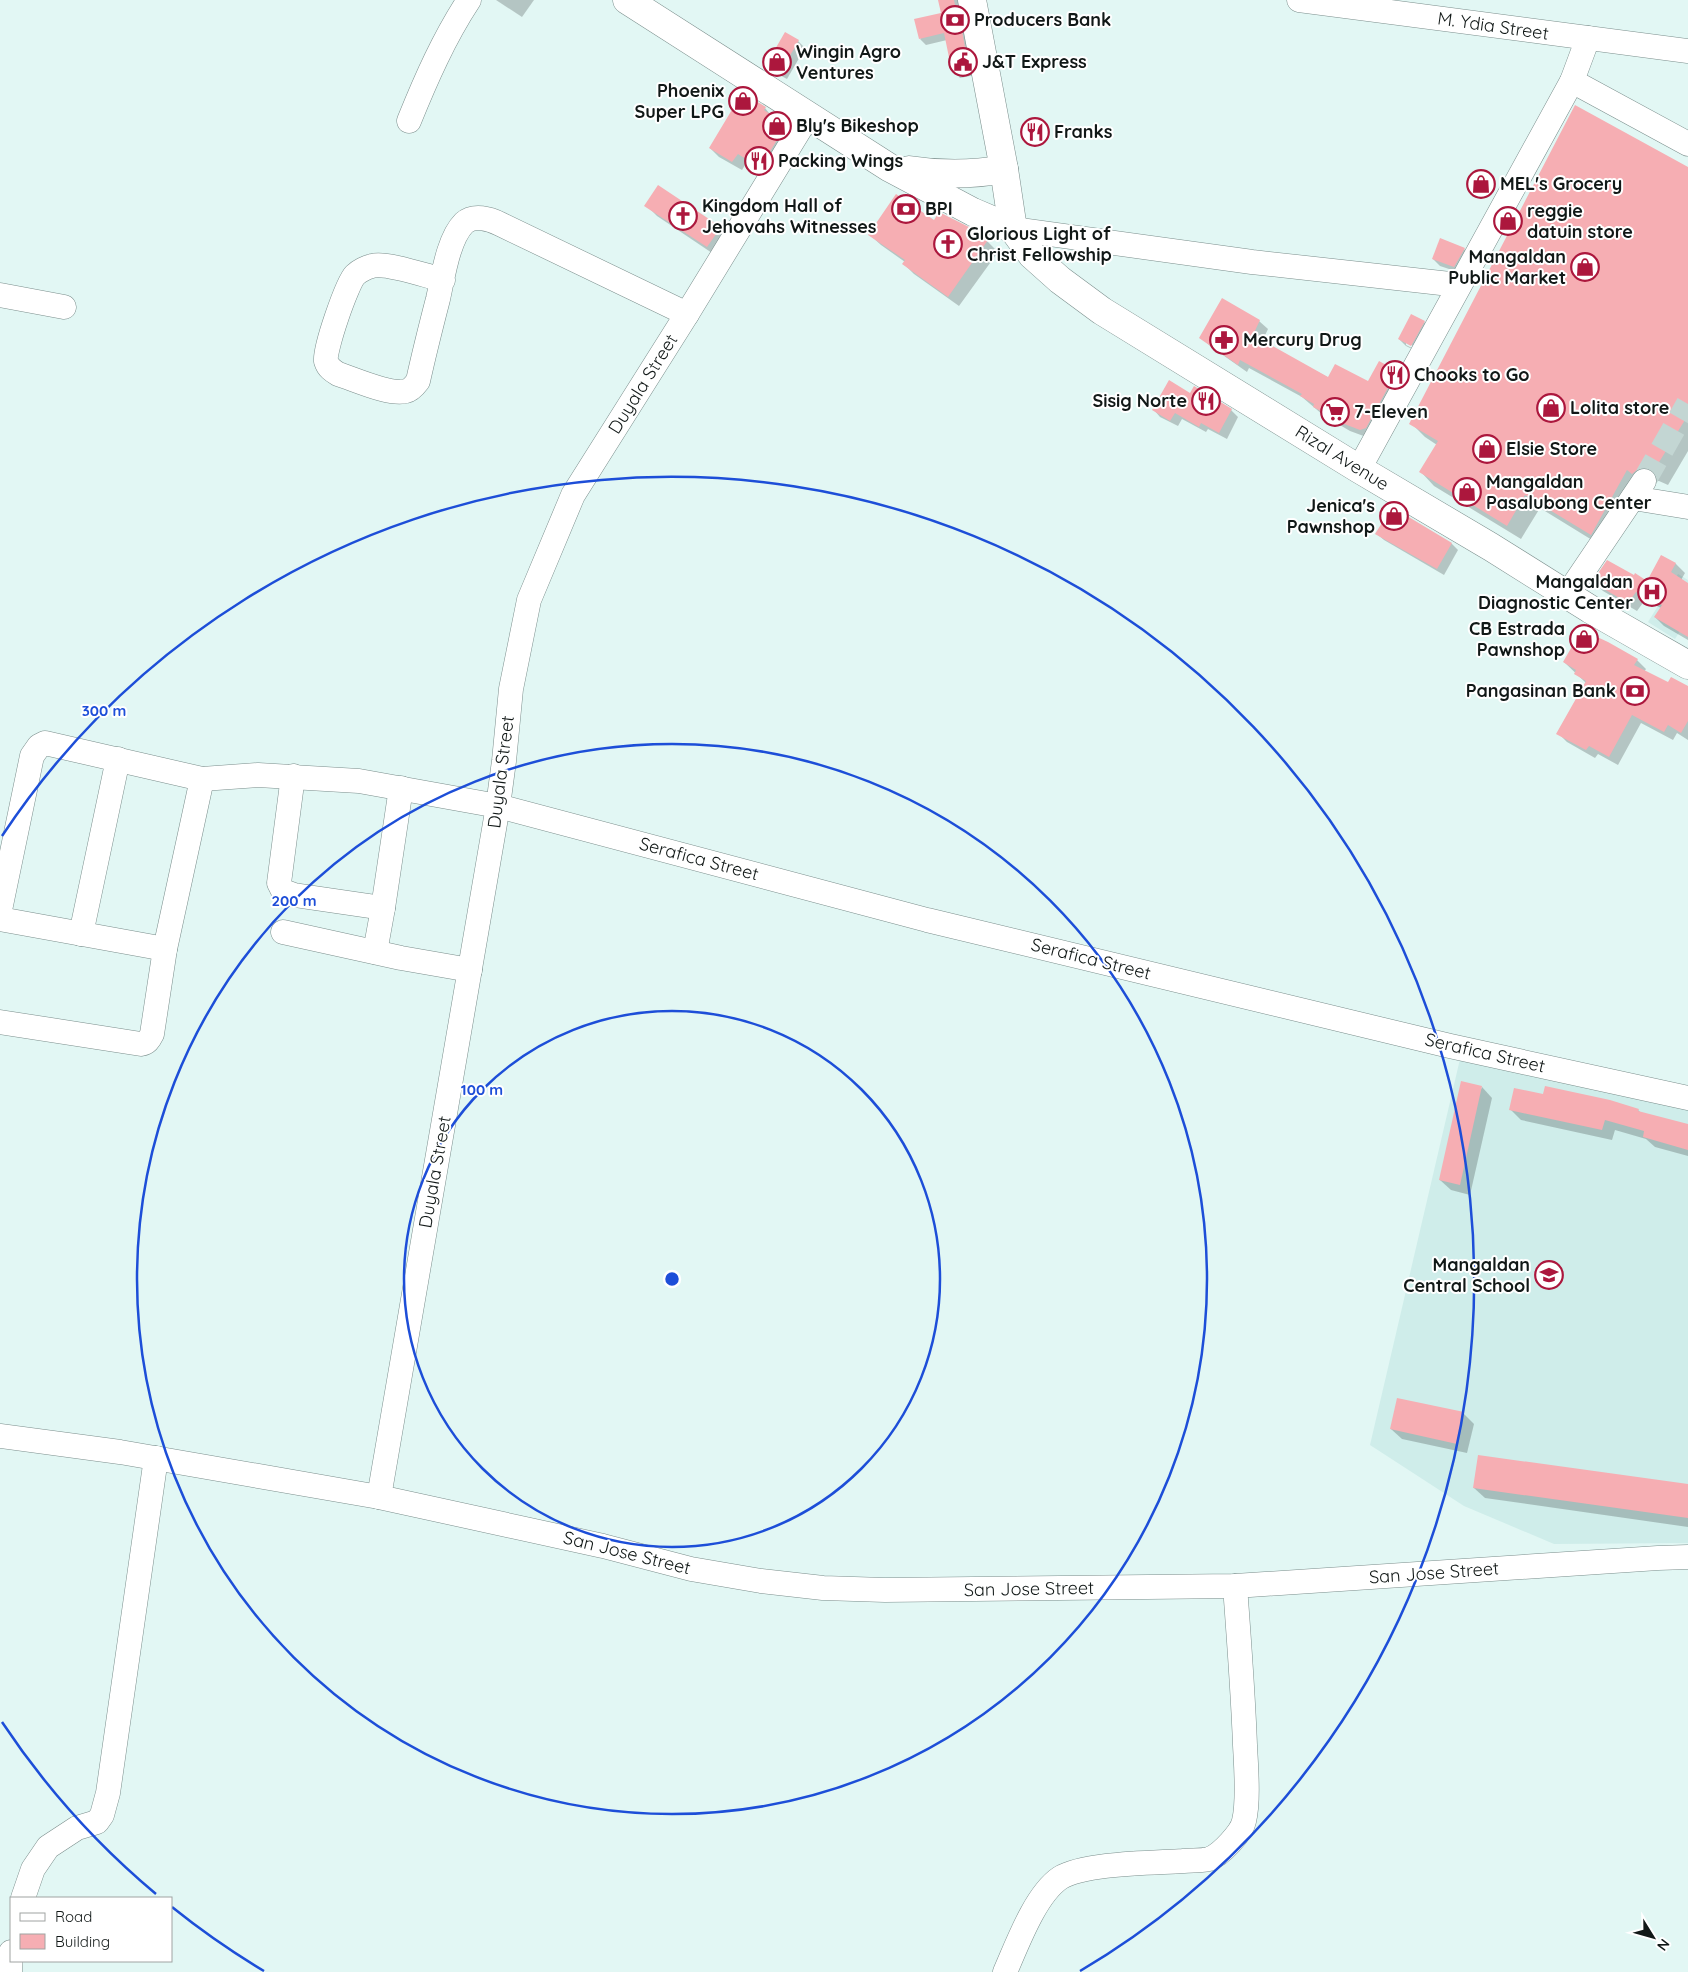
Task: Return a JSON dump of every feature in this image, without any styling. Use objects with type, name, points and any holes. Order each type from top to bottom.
[{"type":"main road","points":[[627,0],[890,168],[973,212],[1012,229]]},
{"type":"main road","points":[[972,0],[1004,170],[1012,229]]},
{"type":"main road","points":[[890,168],[935,175],[1004,170]]},
{"type":"main road","name":"Rizal Avenue","points":[[1012,229],[1032,254],[1060,280],[1102,311],[1359,469],[1492,547],[1567,595],[1688,665]]},
{"type":"street","points":[[409,120],[447,35],[469,0]]},
{"type":"street","name":"M. Ydia Street","points":[[1299,0],[1688,52]]},
{"type":"street","points":[[1359,469],[1385,425],[1459,285],[1572,81],[1588,38]]},
{"type":"street","points":[[1572,81],[1688,144]]},
{"type":"street","name":"Duyala Street","points":[[379,1497],[498,806],[511,689],[528,600],[537,575],[573,495],[687,314],[808,116]]},
{"type":"street","points":[[443,280],[384,265],[373,265],[355,274],[349,284],[327,346],[326,362],[331,370],[338,374],[392,391],[408,391],[413,387],[418,381],[443,280],[450,248],[465,222],[475,218],[487,218],[687,314]]},
{"type":"street","points":[[1012,229],[1252,262],[1459,285]]},
{"type":"street","points":[[0,295],[64,307]]},
{"type":"street","points":[[1567,595],[1639,490],[1688,507]]},
{"type":"street","name":"Serafica Street","points":[[0,910],[32,756],[35,750],[45,743],[202,779],[231,776],[293,776],[360,782],[498,806],[947,924],[1450,1046],[1688,1098]]},
{"type":"street","points":[[81,934],[118,759]]},
{"type":"street","points":[[293,776],[280,883],[283,891],[294,895],[383,908]]},
{"type":"street","points":[[0,1022],[146,1043],[152,1034],[166,949],[202,779]]},
{"type":"street","points":[[375,952],[400,788]]},
{"type":"street","points":[[0,919],[166,949]]},
{"type":"street","points":[[283,932],[470,970]]},
{"type":"street","name":"San Jose Street","points":[[0,1436],[156,1458],[379,1497],[604,1546],[691,1569],[761,1581],[823,1588],[885,1590],[1235,1586],[1658,1558],[1688,1558]]},
{"type":"street","points":[[23,1897],[33,1869],[48,1847],[77,1828],[96,1822],[102,1815],[108,1793],[156,1458]]},
{"type":"street","points":[[1005,1972],[1041,1898],[1049,1887],[1060,1879],[1070,1873],[1091,1868],[1210,1859],[1231,1841],[1241,1829],[1245,1808],[1246,1759],[1242,1667],[1235,1586]]},
{"type":"shaded area","points":[[1678,574],[1688,580],[1688,618],[1675,639],[1648,622]]},
{"type":"shaded area","name":"Mangaldan Central School","points":[[1460,1059],[1688,1105],[1688,1543],[1554,1544],[1464,1506],[1370,1445]]},
{"type":"building","points":[[938,0],[954,0],[956,10],[958,9],[969,69],[952,72],[944,33],[919,39],[914,19],[941,13]]},
{"type":"building","points":[[785,32],[799,40],[780,73],[766,65]]},
{"type":"building","points":[[742,93],[766,107],[764,110],[786,125],[760,168],[738,154],[732,162],[709,148]]},
{"type":"building","name":"Mangaldan Public Market","points":[[1575,105],[1688,167],[1688,415],[1653,472],[1644,467],[1632,474],[1627,470],[1591,535],[1525,495],[1507,526],[1419,472],[1438,441],[1409,424]]},
{"type":"building","name":"Kingdom Hall of Jehovahs Witnesses","points":[[658,185],[721,227],[707,247],[644,206]]},
{"type":"building","points":[[896,194],[934,220],[939,212],[971,228],[988,240],[948,297],[902,264],[905,260],[868,235]]},
{"type":"building","points":[[1440,238],[1465,248],[1454,267],[1432,259]]},
{"type":"building","points":[[1222,298],[1260,320],[1253,335],[1328,377],[1335,364],[1368,381],[1379,361],[1397,371],[1366,428],[1360,430],[1339,422],[1313,407],[1314,404],[1300,396],[1302,394],[1240,360],[1238,365],[1199,338]]},
{"type":"building","points":[[1411,314],[1425,321],[1411,346],[1398,339]]},
{"type":"building","points":[[1169,380],[1190,393],[1194,386],[1232,409],[1219,433],[1201,423],[1199,427],[1175,413],[1170,421],[1152,410]]},
{"type":"building","points":[[1392,507],[1452,543],[1437,569],[1375,534]]},
{"type":"building","points":[[1661,555],[1676,563],[1671,572],[1688,583],[1688,637],[1654,617],[1662,605],[1636,592],[1628,603],[1592,582],[1607,560],[1634,575],[1635,573],[1647,581]]},
{"type":"building","points":[[1581,631],[1594,638],[1595,636],[1608,642],[1638,659],[1634,665],[1668,682],[1671,677],[1688,686],[1688,721],[1681,733],[1668,725],[1664,732],[1632,715],[1609,757],[1589,746],[1586,750],[1556,734],[1586,681],[1574,674],[1576,670],[1563,662]]},
{"type":"building","points":[[1461,1081],[1482,1086],[1460,1185],[1439,1180]]},
{"type":"building","points":[[1545,1086],[1610,1100],[1639,1109],[1638,1111],[1688,1124],[1688,1150],[1643,1137],[1644,1131],[1605,1120],[1602,1130],[1509,1110],[1514,1088],[1543,1094]]},
{"type":"building","points":[[1397,1398],[1464,1412],[1457,1444],[1390,1429]]},
{"type":"building","points":[[1478,1455],[1688,1484],[1688,1518],[1473,1488]]},
{"type":"tunnel","points":[[1644,481],[1688,404]]},
{"type":"place","name":"Producers Bank","points":[[955,20]]},
{"type":"place","name":"Wingin Agro Ventures","points":[[777,62]]},
{"type":"place","name":"J&T Express","points":[[963,62]]},
{"type":"place","name":"Phoenix Super LPG","points":[[743,101]]},
{"type":"place","name":"Bly's Bikeshop","points":[[777,126]]},
{"type":"place","name":"Franks","points":[[1035,132]]},
{"type":"place","name":"Packing Wings","points":[[759,161]]},
{"type":"place","name":"MEL's Grocery","points":[[1481,184]]},
{"type":"place","name":"BPI","points":[[906,209]]},
{"type":"place","name":"Kingdom Hall of Jehovahs Witnesses","points":[[683,216]]},
{"type":"place","name":"reggie datuin store","points":[[1508,221]]},
{"type":"place","name":"Glorious Light of Christ Fellowship","points":[[948,244]]},
{"type":"place","name":"Mangaldan Public Market","points":[[1585,267]]},
{"type":"place","name":"Mercury Drug","points":[[1224,340]]},
{"type":"place","name":"Chooks to Go","points":[[1395,375]]},
{"type":"place","name":"Sisig Norte","points":[[1206,401]]},
{"type":"place","name":"Lolita store","points":[[1551,408]]},
{"type":"place","name":"7-Eleven","points":[[1335,412]]},
{"type":"place","name":"Elsie Store","points":[[1487,449]]},
{"type":"place","name":"Mangaldan Pasalubong Center","points":[[1467,492]]},
{"type":"place","name":"Jenica's Pawnshop","points":[[1394,516]]},
{"type":"place","name":"Mangaldan Diagnostic Center","points":[[1652,592]]},
{"type":"place","name":"CB Estrada Pawnshop","points":[[1584,639]]},
{"type":"place","name":"Pangasinan Bank","points":[[1635,691]]},
{"type":"place","name":"Mangaldan Central School","points":[[1549,1275]]}]
